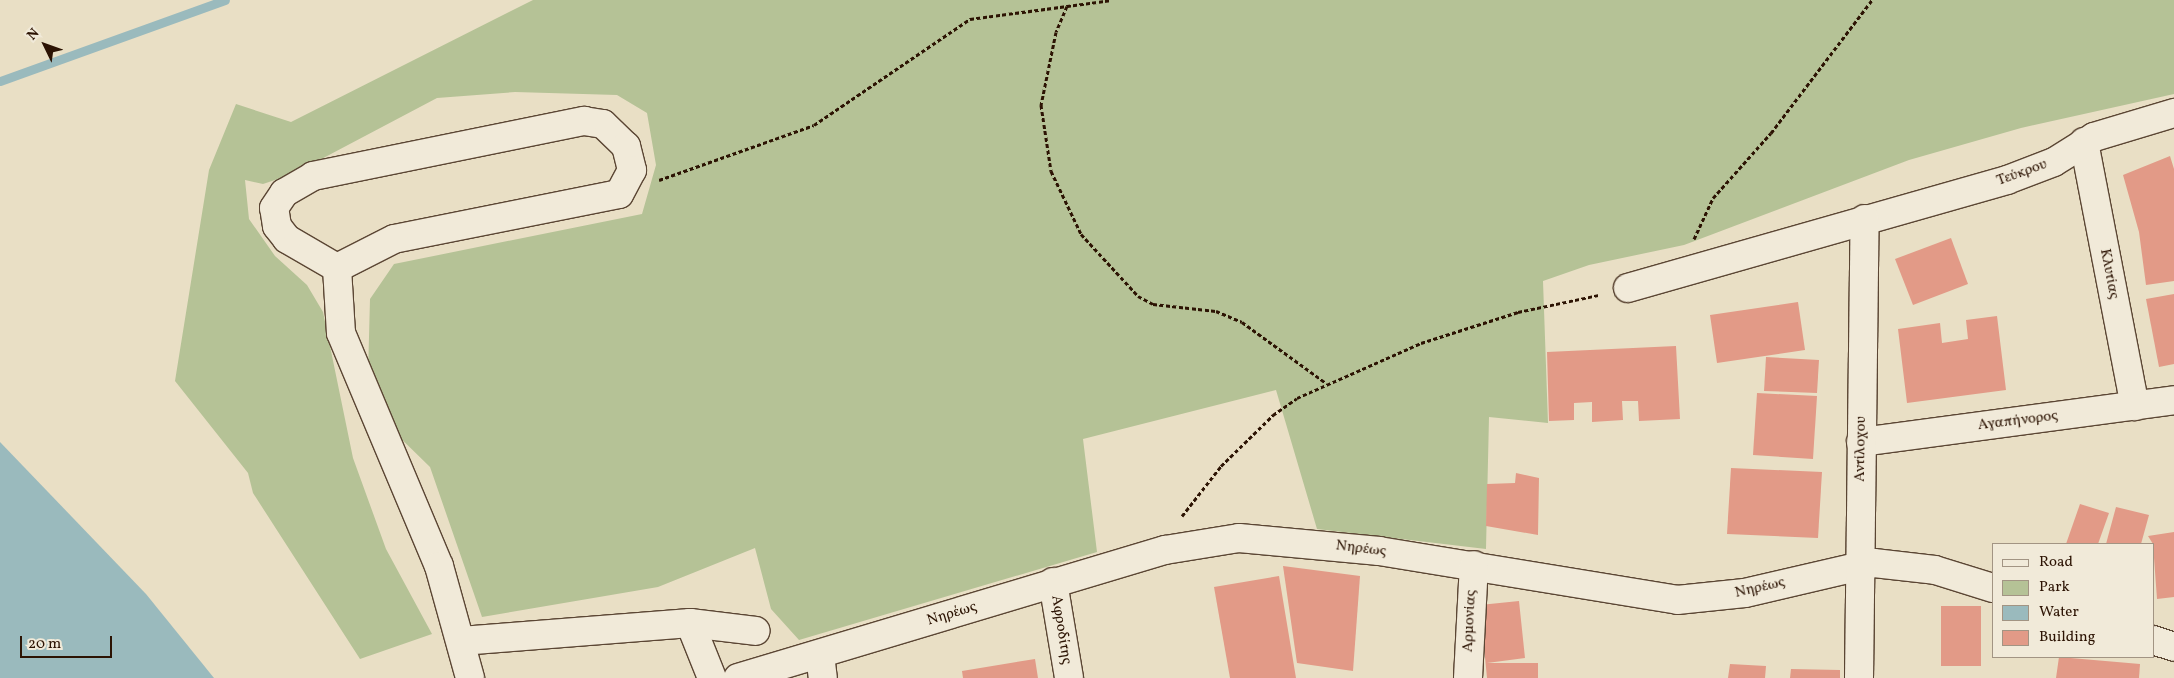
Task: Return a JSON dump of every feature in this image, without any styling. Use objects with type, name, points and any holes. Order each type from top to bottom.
[{"type":"street","name":"Τεύκρου","points":[[1628,288],[2028,173],[2084,142],[2174,114]]},
{"type":"street","points":[[584,121],[603,124],[626,146],[632,170],[619,194],[394,239],[337,268],[288,239],[276,226],[274,208],[284,193],[313,176],[584,121]]},
{"type":"street","name":"Κλυτίας","points":[[2084,142],[2135,406]]},
{"type":"street","name":"Αντίλοχου","points":[[1859,678],[1865,219]]},
{"type":"street","points":[[337,268],[341,333],[439,566],[470,678]]},
{"type":"street","name":"Αγαπήνορος","points":[[1862,442],[2174,400]]},
{"type":"street","name":"Νηρέως","points":[[738,678],[821,667],[1053,582],[1165,550],[1265,538],[1474,565],[1677,600],[1730,596],[1860,566],[1894,564],[1935,570],[1992,588]]},
{"type":"street","name":"Αρμονίας","points":[[1468,678],[1474,565]]},
{"type":"street","name":"Αφροδίτης","points":[[1053,582],[1069,678]]},
{"type":"street","points":[[461,641],[690,623],[756,631]]},
{"type":"street","points":[[690,623],[712,678]]},
{"type":"street","points":[[2154,640],[2174,647]]},
{"type":"path","points":[[619,194],[814,125],[970,18],[1112,0]]},
{"type":"path","points":[[1694,270],[1696,230],[1713,198],[1771,132],[1872,0]]},
{"type":"path","points":[[1067,6],[1056,32],[1041,105],[1051,171],[1080,234],[1138,296],[1153,304],[1211,310],[1242,322],[1326,383]]},
{"type":"path","points":[[1165,550],[1181,518],[1221,466],[1273,415],[1326,383],[1390,354],[1490,320],[1628,288]]},
{"type":"green space","points":[[533,0],[2174,0],[2174,94],[2021,128],[1909,160],[1684,245],[1589,265],[1543,281],[1548,423],[1489,417],[1486,549],[1317,529],[1276,390],[1083,439],[1097,552],[799,640],[771,609],[755,548],[658,587],[482,617],[430,467],[387,425],[368,375],[370,299],[394,264],[642,214],[656,165],[647,113],[617,95],[515,92],[437,98],[293,174],[263,184],[245,180],[249,219],[275,256],[307,285],[323,312],[353,458],[386,549],[432,634],[360,659],[253,493],[248,473],[175,381],[209,170],[236,104],[291,122]]},
{"type":"water","points":[[0,442],[146,594],[214,678],[0,678]]},
{"type":"building","points":[[2170,156],[2174,169],[2174,281],[2146,285],[2139,232],[2123,175]]},
{"type":"building","points":[[1951,238],[1968,284],[1913,305],[1895,259]]},
{"type":"building","points":[[2174,294],[2174,364],[2159,367],[2146,299]]},
{"type":"building","points":[[1798,302],[1805,350],[1717,363],[1710,315]]},
{"type":"building","points":[[1997,316],[2006,390],[1907,403],[1898,329],[1940,323],[1942,343],[1968,339],[1966,320]]},
{"type":"building","points":[[1676,346],[1680,419],[1639,421],[1638,401],[1622,401],[1623,420],[1592,422],[1592,402],[1574,403],[1574,420],[1549,421],[1547,352]]},
{"type":"building","points":[[1766,357],[1819,360],[1817,393],[1764,391]]},
{"type":"building","points":[[1757,393],[1817,396],[1813,459],[1753,455]]},
{"type":"building","points":[[1731,468],[1822,472],[1818,538],[1727,534]]},
{"type":"building","points":[[1516,473],[1539,478],[1538,535],[1486,526],[1487,484],[1515,483]]},
{"type":"building","points":[[2080,504],[2109,513],[2098,543],[2066,543]]},
{"type":"building","points":[[2116,507],[2149,515],[2141,543],[2106,543]]},
{"type":"building","points":[[2174,532],[2174,597],[2157,599],[2154,543],[2148,536]]},
{"type":"building","points":[[1283,566],[1360,576],[1353,671],[1297,663]]},
{"type":"building","points":[[1279,576],[1296,678],[1230,678],[1214,587]]},
{"type":"building","points":[[1519,601],[1525,658],[1487,663],[1538,663],[1538,678],[1487,678],[1480,605]]},
{"type":"building","points":[[1941,606],[1981,606],[1981,666],[1941,666]]},
{"type":"building","points":[[2059,658],[2140,664],[2139,678],[2056,678]]},
{"type":"building","points":[[1035,659],[1038,678],[963,678],[962,671]]},
{"type":"building","points":[[1730,664],[1766,666],[1765,678],[1728,678]]},
{"type":"building","points":[[1791,669],[1840,670],[1840,678],[1790,678]]},
{"type":"waterway","points":[[0,81],[225,0]]}]
